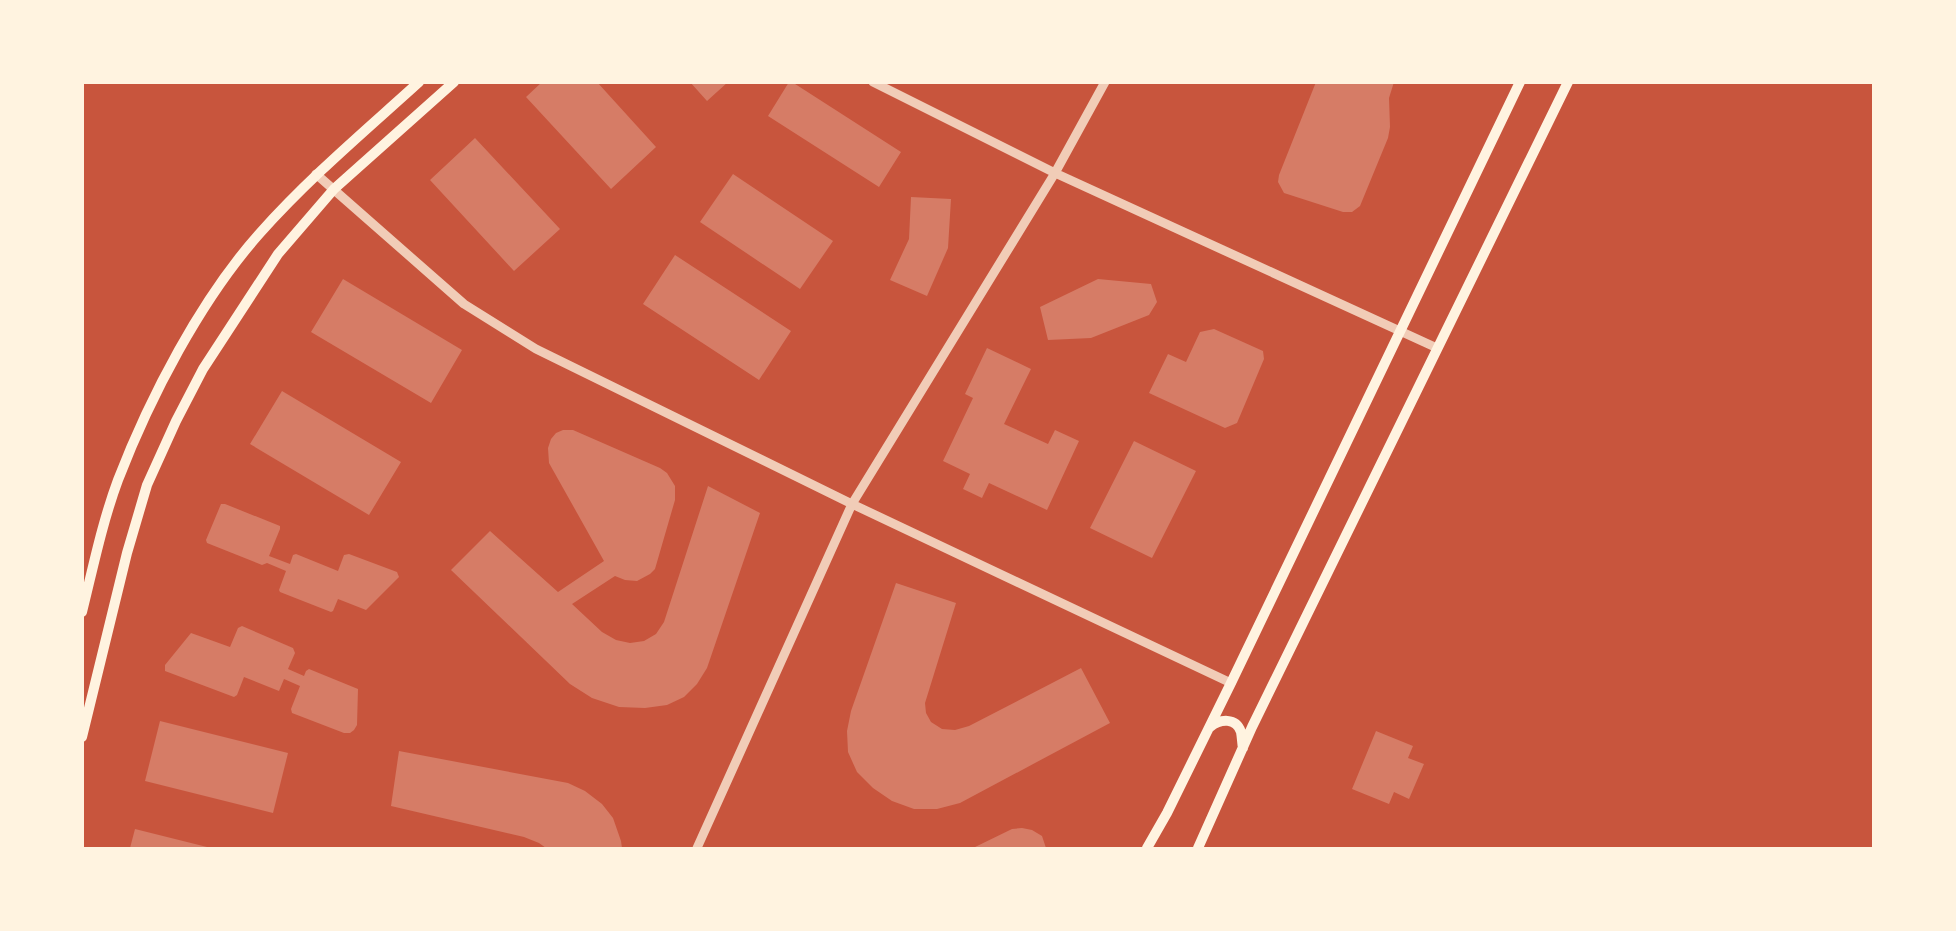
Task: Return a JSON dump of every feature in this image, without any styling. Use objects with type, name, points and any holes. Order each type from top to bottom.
[{"type":"main road","points":[[82,612],[98,545],[117,482],[147,413],[177,355],[215,292],[259,234],[316,174],[419,82]]},
{"type":"main road","points":[[82,737],[127,552],[147,485],[203,369],[278,254],[334,189],[454,82]]},
{"type":"main road","points":[[1147,849],[1231,683],[1520,82]]},
{"type":"main road","points":[[1198,849],[1243,748],[1568,82]]},
{"type":"main road","points":[[1209,728],[1220,720],[1229,721],[1237,726],[1241,733],[1243,748]]},
{"type":"street","points":[[873,82],[1055,173],[1437,348]]},
{"type":"street","points":[[697,849],[852,504],[1055,173],[1105,82]]},
{"type":"street","points":[[316,174],[464,304],[536,349],[852,504],[1231,683]]},
{"type":"building","points":[[542,82],[597,82],[656,147],[611,189],[526,97]]},
{"type":"building","points":[[690,82],[728,82],[707,101]]},
{"type":"building","points":[[789,82],[901,152],[879,187],[768,116]]},
{"type":"building","points":[[1316,82],[1394,82],[1389,98],[1388,138],[1360,206],[1352,212],[1343,212],[1284,193],[1278,182]]},
{"type":"building","points":[[475,138],[560,229],[514,271],[430,180]]},
{"type":"building","points":[[733,174],[833,241],[800,289],[700,222]]},
{"type":"building","points":[[911,197],[951,199],[948,248],[927,296],[890,280],[909,239]]},
{"type":"building","points":[[675,255],[791,331],[759,380],[643,304]]},
{"type":"building","points":[[343,279],[462,350],[431,403],[311,332]]},
{"type":"building","points":[[1098,279],[1151,284],[1157,302],[1149,315],[1091,338],[1048,340],[1040,307]]},
{"type":"building","points":[[1214,329],[1263,351],[1264,359],[1237,423],[1225,428],[1149,393],[1168,354],[1186,362],[1200,332]]},
{"type":"building","points":[[987,348],[1031,369],[1004,424],[1048,444],[1055,430],[1079,441],[1047,510],[989,483],[982,498],[963,489],[970,474],[943,461],[973,398],[965,394]]},
{"type":"building","points":[[282,391],[401,462],[369,515],[250,444]]},
{"type":"building","points":[[563,430],[573,430],[660,468],[667,473],[675,486],[675,500],[655,569],[637,581],[615,576],[572,604],[602,632],[616,640],[630,643],[644,641],[656,634],[664,622],[708,486],[760,513],[707,668],[697,684],[684,697],[667,705],[645,708],[619,707],[592,698],[570,684],[451,570],[490,531],[558,592],[604,561],[549,463],[548,448],[551,439]]},
{"type":"building","points":[[1134,441],[1196,471],[1152,558],[1090,528]]},
{"type":"building","points":[[221,504],[280,526],[269,556],[290,564],[293,555],[296,554],[338,571],[344,555],[349,554],[397,572],[399,577],[366,610],[338,599],[331,612],[280,592],[286,571],[267,563],[262,565],[207,543],[206,540]]},
{"type":"building","points":[[896,583],[956,603],[925,703],[926,713],[931,722],[942,729],[955,730],[969,726],[1081,668],[1110,723],[960,803],[937,809],[914,809],[892,801],[873,788],[857,772],[848,752],[847,731],[851,711]]},
{"type":"building","points":[[242,626],[293,648],[295,653],[288,669],[304,676],[309,669],[358,689],[357,725],[354,730],[344,733],[292,713],[291,709],[300,686],[284,679],[279,691],[244,677],[234,697],[165,671],[165,665],[191,633],[230,647],[238,628]]},
{"type":"building","points":[[160,721],[288,753],[273,813],[145,781]]},
{"type":"building","points":[[1376,731],[1413,746],[1408,758],[1424,764],[1409,799],[1394,792],[1389,804],[1352,789]]},
{"type":"building","points":[[399,751],[568,783],[585,791],[602,804],[613,818],[622,848],[546,848],[524,837],[391,806]]},
{"type":"building","points":[[135,829],[211,848],[130,848]]},
{"type":"building","points":[[1012,829],[1032,830],[1042,836],[1046,848],[973,848]]}]
